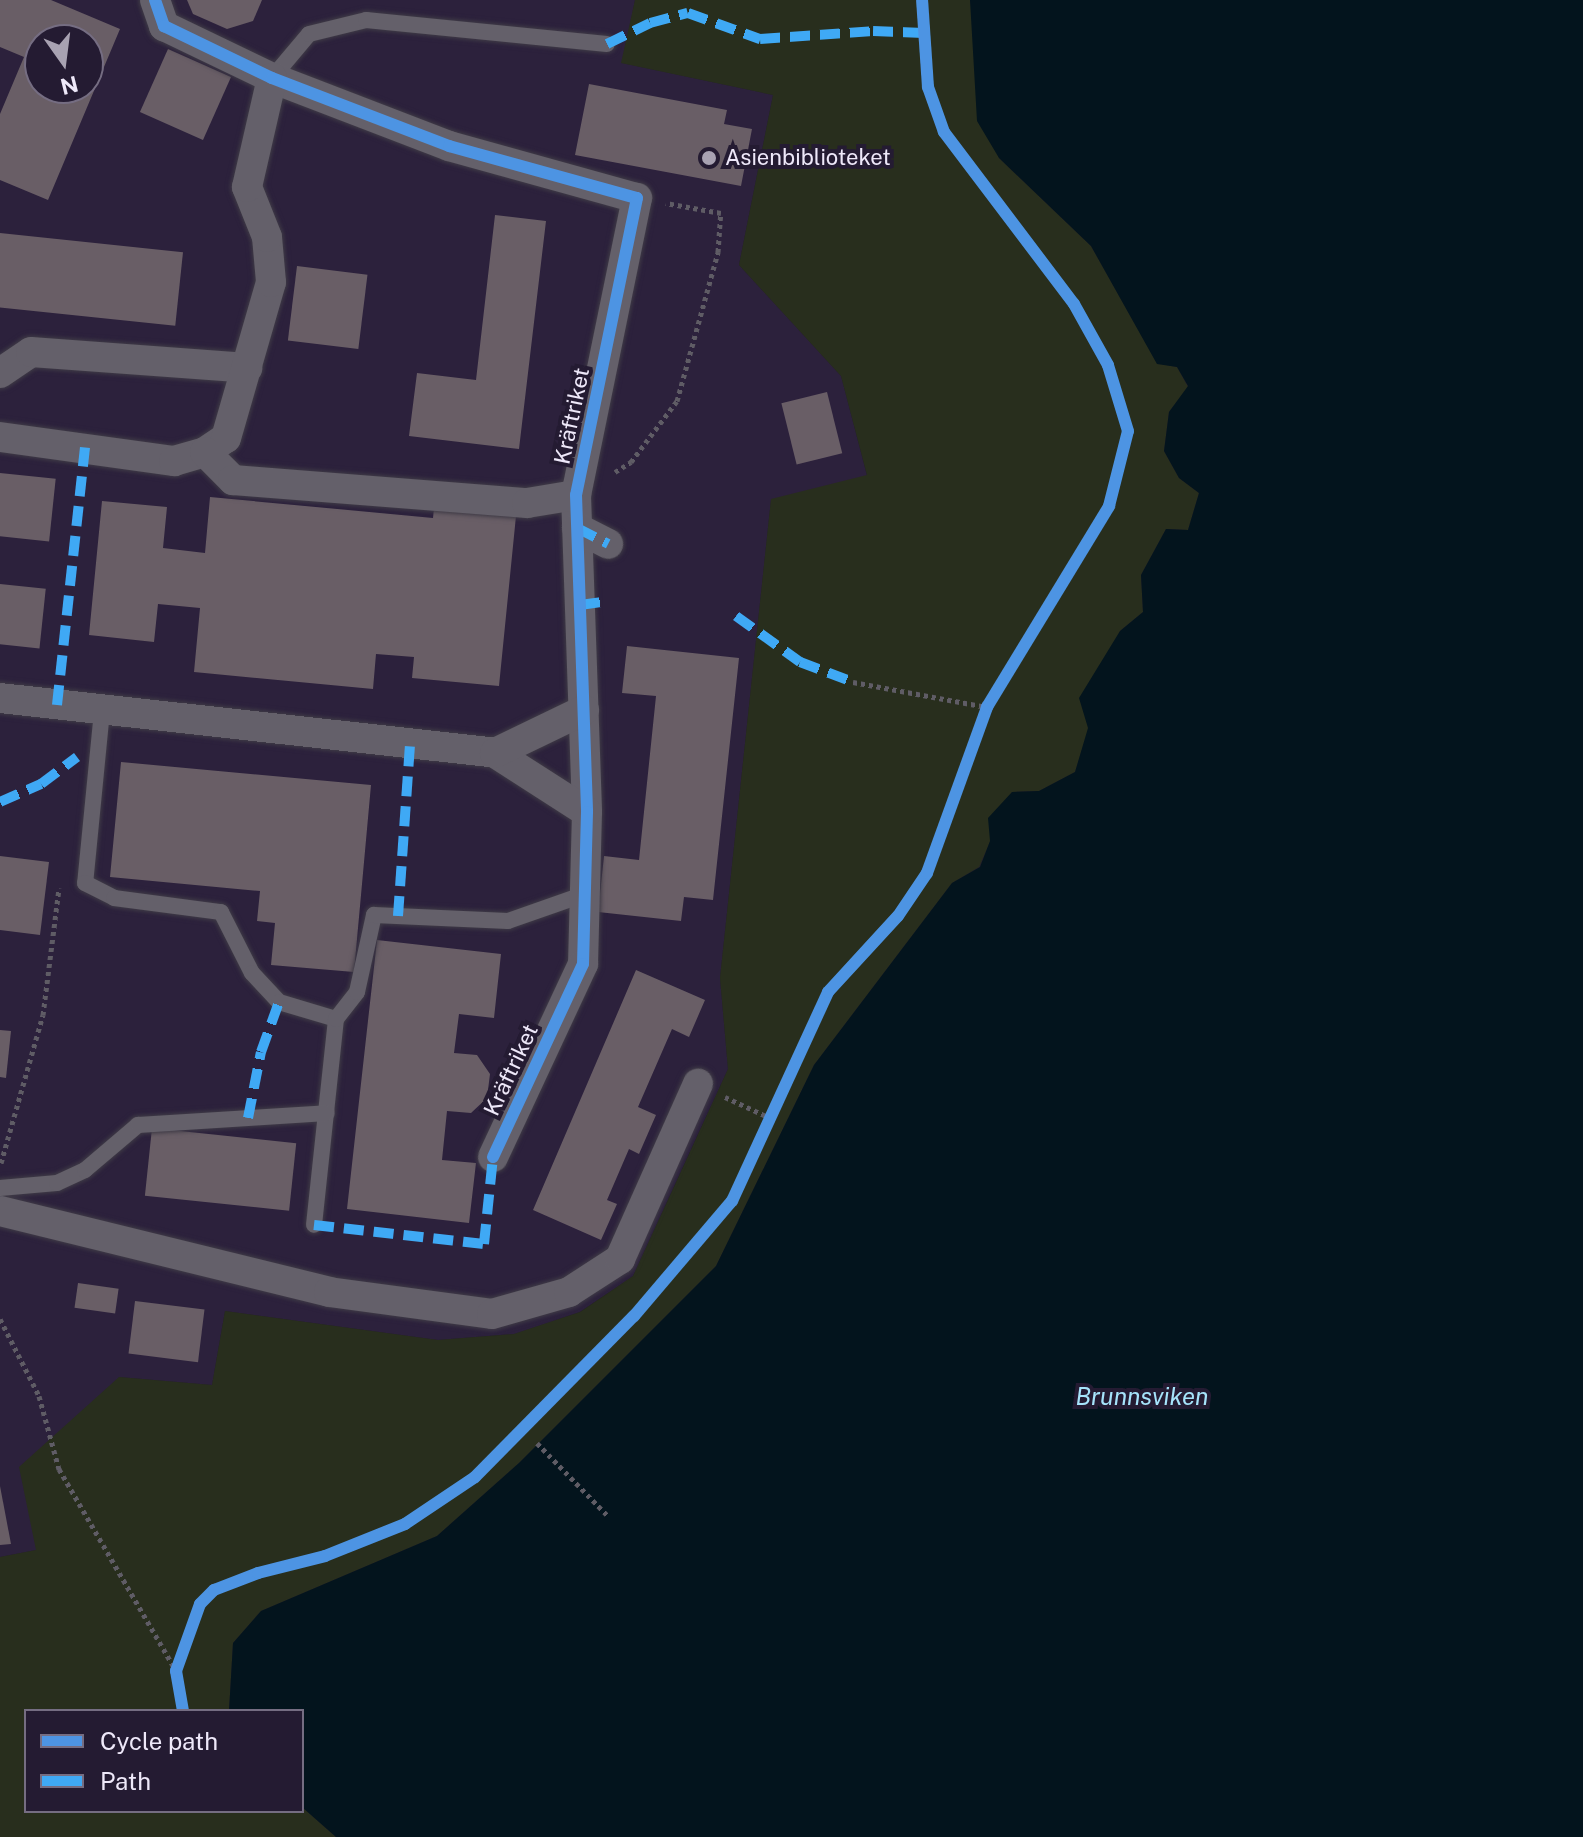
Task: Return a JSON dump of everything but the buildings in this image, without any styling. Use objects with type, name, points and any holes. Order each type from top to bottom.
[{"type":"street","points":[[155,0],[164,26],[272,78],[449,146],[637,198]]},
{"type":"street","points":[[0,437],[174,461],[205,452],[226,438],[271,282],[267,237],[247,187],[272,78]]},
{"type":"street","name":"Kräftriket","points":[[493,1157],[583,964],[587,812],[584,710],[590,604],[577,528],[576,495],[637,198]]},
{"type":"street","points":[[0,373],[31,352],[247,368]]},
{"type":"street","name":"Kräftriket","points":[[205,452],[233,480],[527,503],[576,495]]},
{"type":"street","points":[[577,528],[608,544]]},
{"type":"street","points":[[0,698],[495,753],[587,812]]},
{"type":"street","points":[[495,753],[584,710]]},
{"type":"street","points":[[0,1211],[329,1292],[492,1314],[569,1292],[620,1259],[698,1084]]},
{"type":"lane","points":[[272,78],[309,34],[366,20],[607,44]]},
{"type":"lane","points":[[102,711],[85,883],[114,898],[221,912],[252,973],[279,1002],[336,1019]]},
{"type":"lane","points":[[314,1225],[336,1019],[357,992],[374,915],[508,921],[585,894]]},
{"type":"lane","points":[[0,1188],[57,1183],[71,1177],[138,1125],[327,1113]]},
{"type":"path","points":[[576,495],[631,462],[677,401],[718,252],[721,213],[637,198]]},
{"type":"path","points":[[853,682],[990,701],[982,721]]},
{"type":"path","points":[[0,1166],[43,1015],[61,878]]},
{"type":"path","points":[[698,1084],[768,1117]]},
{"type":"path","points":[[762,1131],[774,1103]]},
{"type":"path","points":[[0,1319],[39,1396],[59,1469],[177,1678]]},
{"type":"path","points":[[537,1443],[608,1516]]},
{"type":"path","points":[[177,1678],[180,1655]]},
{"type":"shaded area","points":[[0,0],[635,0],[622,63],[773,95],[739,265],[841,376],[867,476],[771,500],[720,978],[728,1069],[633,1276],[580,1312],[514,1334],[438,1340],[225,1311],[212,1385],[119,1377],[36,1550],[0,1557]]},
{"type":"green space","points":[[635,0],[970,0],[999,158],[1091,246],[1157,363],[1177,367],[1188,387],[1169,412],[1164,451],[1179,478],[1199,493],[1188,530],[1166,529],[1141,575],[1143,612],[1120,631],[1075,772],[1039,791],[1012,792],[979,867],[952,883],[814,1065],[716,1266],[519,1463],[437,1536],[261,1611],[233,1643],[229,1709],[24,1709],[24,1813],[304,1813],[304,1809],[336,1837],[0,1837],[0,1557],[36,1550],[19,1467],[119,1377],[212,1385],[225,1311],[438,1340],[514,1334],[580,1312],[633,1276],[728,1069],[720,978],[771,499],[867,475],[841,376],[739,265],[773,95],[621,63]]},
{"type":"water","name":"Brunnsviken","points":[[970,0],[1583,0],[1583,1837],[336,1837],[304,1809],[304,1709],[229,1709],[233,1643],[261,1611],[437,1536],[519,1463],[716,1266],[814,1065],[952,883],[980,867],[990,841],[988,818],[1012,792],[1039,791],[1075,772],[1088,728],[1079,698],[1120,631],[1143,612],[1141,575],[1166,529],[1188,530],[1199,493],[1179,478],[1164,451],[1169,412],[1188,386],[1177,367],[1157,364],[1091,246],[999,158],[977,121]]},
{"type":"marked path","points":[[607,44],[650,23],[688,13],[760,39],[873,31],[924,33]]},
{"type":"marked path","points":[[57,705],[85,448]]},
{"type":"marked path","points":[[577,528],[608,544]]},
{"type":"marked path","points":[[580,605],[601,602]]},
{"type":"marked path","points":[[736,616],[800,662],[853,682]]},
{"type":"marked path","points":[[398,916],[410,744]]},
{"type":"marked path","points":[[0,802],[41,784],[77,757]]},
{"type":"marked path","points":[[248,1118],[261,1052],[279,1002]]},
{"type":"marked path","points":[[314,1225],[484,1244],[493,1157]]},
{"type":"cycle path","points":[[155,0],[164,26],[272,78],[449,146],[637,198],[576,495],[587,812],[583,964],[493,1157]]},
{"type":"cycle path","points":[[183,1709],[176,1671],[200,1604],[214,1590],[258,1573],[325,1556],[405,1524],[475,1477],[634,1316],[732,1201],[828,992],[898,916],[927,873],[987,707],[1109,506],[1128,431],[1108,365],[1074,304],[944,132],[928,87],[922,0]]},
{"type":"place","name":"Asienbiblioteket","points":[[709,158]]}]
